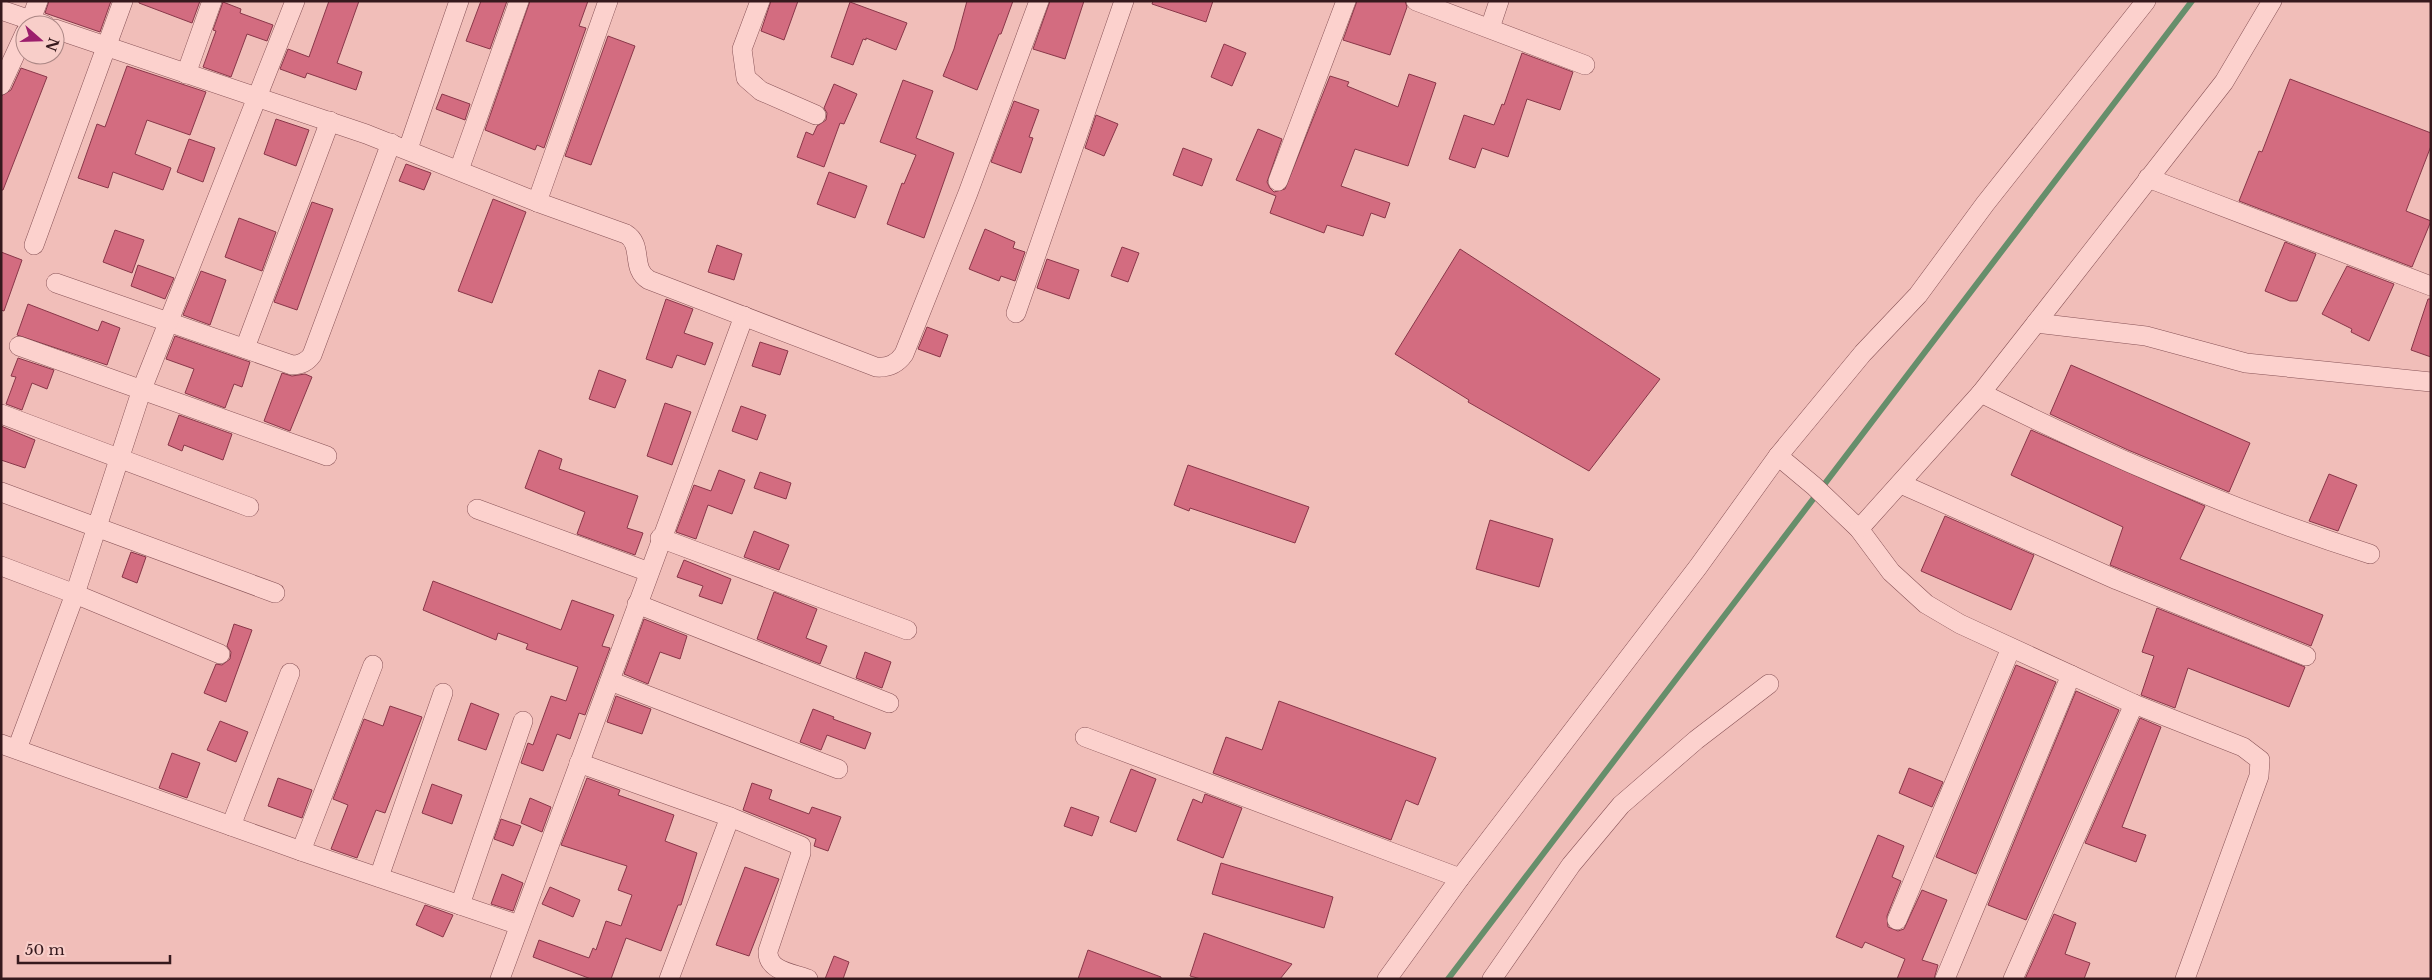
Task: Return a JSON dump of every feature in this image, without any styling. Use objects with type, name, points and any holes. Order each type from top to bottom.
[{"type":"street","points":[[35,15],[38,1]]},
{"type":"street","points":[[34,245],[123,1]]},
{"type":"street","points":[[186,74],[212,1]]},
{"type":"street","points":[[295,1],[142,389],[75,594],[9,747],[301,851],[519,925]]},
{"type":"street","points":[[56,283],[292,365],[307,361],[312,355],[459,1]]},
{"type":"street","points":[[459,170],[518,1]]},
{"type":"street","points":[[538,202],[608,1]]},
{"type":"street","points":[[760,1],[742,49],[746,78],[761,91],[816,116]]},
{"type":"street","points":[[65,33],[186,74],[258,96],[400,146],[538,202],[626,234],[633,238],[637,266],[642,276],[876,367],[884,368],[899,362],[904,354],[968,193],[1039,1]]},
{"type":"street","points":[[1016,313],[1124,1]]},
{"type":"street","points":[[1278,181],[1346,1]]},
{"type":"street","points":[[1416,1],[1585,65]]},
{"type":"street","points":[[1490,28],[1499,1]]},
{"type":"street","points":[[1387,979],[1460,878],[1698,567],[1778,456],[1863,353],[1918,295],[1985,204],[2146,1]]},
{"type":"street","points":[[1859,529],[1981,393],[2036,323],[2224,82],[2272,1]]},
{"type":"street","points":[[1,10],[15,17]]},
{"type":"street","points":[[1,85],[15,58]]},
{"type":"street","points":[[245,348],[330,122]]},
{"type":"street","points":[[2148,178],[2431,286]]},
{"type":"street","points":[[500,979],[610,681],[660,538],[744,316]]},
{"type":"street","points":[[2036,323],[2146,336],[2246,363],[2431,382]]},
{"type":"street","points":[[19,346],[327,456]]},
{"type":"street","points":[[1981,393],[2107,454],[2230,506],[2370,554]]},
{"type":"street","points":[[1,414],[120,457],[249,507]]},
{"type":"street","points":[[1778,456],[1814,486],[1859,529],[1892,572],[1926,604],[1960,624],[2070,675],[2134,704],[2254,753],[2261,764],[2259,776],[2185,979]]},
{"type":"street","points":[[1901,484],[2117,580],[2306,656]]},
{"type":"street","points":[[1,492],[275,594]]},
{"type":"street","points":[[477,509],[649,572]]},
{"type":"street","points":[[660,538],[907,630]]},
{"type":"street","points":[[1,566],[75,594],[220,654]]},
{"type":"street","points":[[637,604],[889,703]]},
{"type":"street","points":[[1897,920],[2011,648]]},
{"type":"street","points":[[301,851],[373,665]]},
{"type":"street","points":[[231,826],[290,673]]},
{"type":"street","points":[[1945,979],[2070,675]]},
{"type":"street","points":[[610,681],[838,768]]},
{"type":"street","points":[[1492,979],[1571,865],[1620,805],[1696,740],[1768,684]]},
{"type":"street","points":[[379,877],[443,693]]},
{"type":"street","points":[[2013,979],[2134,704]]},
{"type":"street","points":[[460,905],[523,721]]},
{"type":"street","points":[[1085,737],[1460,878]]},
{"type":"street","points":[[579,763],[730,816],[800,846],[801,853],[767,957],[774,967],[808,979]]},
{"type":"street","points":[[669,979],[730,816]]},
{"type":"building","points":[[49,1],[111,1],[100,32],[65,20],[65,15],[45,13]]},
{"type":"building","points":[[139,1],[200,1],[192,23],[139,3]]},
{"type":"building","points":[[329,1],[359,1],[337,63],[362,72],[356,90],[307,73],[305,78],[280,69],[288,49],[309,57]]},
{"type":"building","points":[[481,1],[507,1],[490,49],[466,41]]},
{"type":"building","points":[[530,1],[588,1],[579,26],[586,28],[544,148],[537,145],[535,150],[485,130]]},
{"type":"building","points":[[771,1],[798,1],[784,40],[761,31]]},
{"type":"building","points":[[967,1],[1013,1],[977,90],[943,76],[954,49]]},
{"type":"building","points":[[1050,1],[1084,1],[1065,59],[1033,49]]},
{"type":"building","points":[[1153,1],[1213,1],[1206,22],[1152,4]]},
{"type":"building","points":[[1357,1],[1405,1],[1407,7],[1390,55],[1343,40]]},
{"type":"building","points":[[223,2],[241,9],[240,13],[273,25],[267,41],[247,34],[231,77],[203,67],[216,31],[213,30]]},
{"type":"building","points":[[850,2],[907,23],[896,50],[866,38],[866,40],[863,39],[853,65],[831,57]]},
{"type":"building","points":[[608,36],[635,46],[591,165],[565,156]]},
{"type":"building","points":[[1224,44],[1246,53],[1232,86],[1211,77]]},
{"type":"building","points":[[1522,53],[1573,72],[1560,110],[1527,99],[1508,157],[1482,148],[1475,168],[1449,159],[1464,115],[1494,125],[1502,104],[1504,105]]},
{"type":"building","points":[[127,66],[206,92],[190,135],[147,120],[135,154],[171,168],[163,190],[113,172],[108,188],[78,178],[97,124],[105,127]]},
{"type":"building","points":[[21,68],[47,77],[3,190],[1,190],[1,96],[11,90]]},
{"type":"building","points":[[1409,74],[1436,83],[1408,166],[1355,149],[1341,186],[1390,203],[1385,218],[1371,213],[1363,236],[1327,225],[1324,233],[1270,213],[1276,196],[1236,180],[1258,129],[1282,139],[1267,182],[1274,192],[1285,189],[1330,76],[1349,82],[1347,86],[1398,107]]},
{"type":"building","points":[[2290,79],[2431,133],[2431,146],[2406,211],[2431,221],[2412,267],[2239,201],[2259,151],[2262,152]]},
{"type":"building","points":[[903,80],[933,91],[916,138],[954,153],[924,238],[887,224],[902,183],[904,184],[916,155],[880,142]]},
{"type":"building","points":[[834,84],[857,94],[844,124],[840,123],[824,167],[797,157],[806,132],[813,135],[817,126],[826,120],[827,113],[824,108]]},
{"type":"building","points":[[442,94],[470,104],[465,120],[436,109]]},
{"type":"building","points":[[1014,101],[1039,110],[1029,137],[1033,138],[1021,173],[991,162]]},
{"type":"building","points":[[1096,115],[1118,124],[1104,156],[1085,148]]},
{"type":"building","points":[[276,119],[309,130],[296,166],[264,154]]},
{"type":"building","points":[[189,139],[215,148],[203,182],[177,172]]},
{"type":"building","points":[[1183,148],[1212,159],[1202,186],[1173,175]]},
{"type":"building","points":[[406,164],[431,173],[424,190],[399,181]]},
{"type":"building","points":[[829,172],[867,186],[855,218],[817,204]]},
{"type":"building","points":[[493,199],[526,212],[492,303],[458,291]]},
{"type":"building","points":[[312,202],[333,209],[297,310],[274,302]]},
{"type":"building","points":[[239,218],[276,232],[262,271],[225,257]]},
{"type":"building","points":[[985,229],[1015,242],[1013,248],[1025,252],[1015,281],[1001,276],[999,281],[969,269]]},
{"type":"building","points":[[115,230],[144,240],[132,273],[103,262]]},
{"type":"building","points":[[2285,242],[2316,254],[2297,301],[2290,301],[2265,291]]},
{"type":"building","points":[[717,245],[742,254],[734,280],[708,272]]},
{"type":"building","points":[[1122,247],[1139,253],[1128,282],[1111,276]]},
{"type":"building","points":[[1460,249],[1660,379],[1589,471],[1468,402],[1469,400],[1395,354]]},
{"type":"building","points":[[1,252],[22,260],[4,311],[1,310]]},
{"type":"building","points":[[1047,259],[1079,270],[1069,299],[1037,288]]},
{"type":"building","points":[[138,265],[174,278],[165,299],[131,286]]},
{"type":"building","points":[[2347,266],[2394,284],[2369,341],[2351,332],[2352,329],[2322,314]]},
{"type":"building","points":[[201,271],[226,280],[210,325],[183,315]]},
{"type":"building","points":[[666,299],[693,309],[684,333],[713,343],[705,365],[677,355],[672,368],[646,359]]},
{"type":"building","points":[[2428,299],[2431,299],[2431,357],[2411,350]]},
{"type":"building","points":[[28,304],[98,331],[102,321],[120,328],[107,365],[17,335]]},
{"type":"building","points":[[927,327],[948,335],[940,357],[918,349]]},
{"type":"building","points":[[175,336],[250,362],[242,387],[234,384],[225,408],[185,393],[194,369],[166,359]]},
{"type":"building","points":[[760,342],[788,351],[780,375],[752,366]]},
{"type":"building","points":[[18,358],[54,370],[47,389],[32,383],[22,410],[6,404],[16,377],[11,376]]},
{"type":"building","points":[[2071,365],[2250,443],[2229,492],[2128,450],[2050,414]]},
{"type":"building","points":[[599,370],[626,380],[615,408],[589,399]]},
{"type":"building","points":[[282,373],[292,376],[305,374],[312,377],[290,431],[264,421]]},
{"type":"building","points":[[665,403],[691,412],[672,465],[647,456]]},
{"type":"building","points":[[741,406],[766,415],[757,440],[732,431]]},
{"type":"building","points":[[179,415],[232,434],[223,460],[184,445],[182,451],[168,445]]},
{"type":"building","points":[[1,426],[35,440],[25,468],[1,460]]},
{"type":"building","points":[[2031,430],[2205,506],[2180,559],[2323,615],[2311,646],[2110,565],[2123,527],[2011,475]]},
{"type":"building","points":[[539,450],[562,459],[559,469],[638,496],[627,528],[643,533],[635,555],[577,534],[585,512],[525,488]]},
{"type":"building","points":[[1188,465],[1309,507],[1295,543],[1190,508],[1189,511],[1174,505]]},
{"type":"building","points":[[719,470],[745,480],[732,514],[708,505],[696,539],[676,532],[694,485],[711,491]]},
{"type":"building","points":[[760,472],[791,483],[786,499],[754,488]]},
{"type":"building","points":[[2329,474],[2357,485],[2338,531],[2309,521]]},
{"type":"building","points":[[1945,516],[2034,555],[2011,610],[1921,571]]},
{"type":"building","points":[[1490,520],[1553,539],[1539,587],[1476,569]]},
{"type":"building","points":[[754,531],[789,545],[779,570],[744,557]]},
{"type":"building","points":[[131,552],[146,557],[137,583],[122,577]]},
{"type":"building","points":[[684,560],[731,579],[722,604],[699,596],[703,586],[677,577]]},
{"type":"building","points":[[433,581],[561,630],[572,600],[614,615],[602,646],[610,648],[585,715],[579,713],[570,739],[557,734],[543,771],[521,763],[528,743],[533,745],[551,696],[566,701],[578,667],[526,649],[528,644],[498,633],[496,640],[423,610]]},
{"type":"building","points":[[774,592],[817,609],[806,638],[827,646],[820,664],[757,639]]},
{"type":"building","points":[[2157,608],[2305,667],[2289,707],[2188,668],[2175,708],[2141,695],[2154,656],[2142,652]]},
{"type":"building","points":[[644,619],[687,636],[680,659],[660,652],[648,684],[624,674]]},
{"type":"building","points":[[234,624],[252,630],[226,702],[204,693],[216,664],[222,665],[230,659],[231,652],[227,646]]},
{"type":"building","points":[[865,652],[891,662],[882,688],[856,678]]},
{"type":"building","points":[[2016,665],[2056,682],[1976,874],[1936,857]]},
{"type":"building","points":[[2076,691],[2119,710],[2026,920],[1988,905]]},
{"type":"building","points":[[616,696],[651,709],[642,734],[607,722]]},
{"type":"building","points":[[1279,701],[1436,758],[1418,805],[1406,800],[1391,840],[1213,773],[1226,737],[1262,750]]},
{"type":"building","points":[[471,703],[499,714],[486,750],[458,740]]},
{"type":"building","points":[[390,706],[422,717],[385,813],[376,810],[357,858],[331,849],[348,805],[333,799],[364,719],[383,726]]},
{"type":"building","points":[[813,709],[834,717],[833,719],[871,733],[865,749],[827,735],[821,750],[800,742]]},
{"type":"building","points":[[2140,718],[2161,727],[2122,827],[2146,835],[2136,862],[2085,843]]},
{"type":"building","points":[[220,721],[248,732],[236,762],[207,750]]},
{"type":"building","points":[[172,753],[200,763],[187,798],[159,788]]},
{"type":"building","points":[[1909,768],[1943,782],[1932,807],[1899,793]]},
{"type":"building","points":[[1131,769],[1156,779],[1136,832],[1110,822]]},
{"type":"building","points":[[278,778],[312,790],[302,818],[268,806]]},
{"type":"building","points":[[587,778],[620,790],[618,795],[674,815],[665,841],[697,853],[681,905],[678,905],[661,951],[626,938],[611,979],[591,979],[533,957],[539,940],[589,958],[593,948],[596,950],[606,921],[621,926],[632,895],[618,890],[627,866],[561,845]]},
{"type":"building","points":[[752,783],[772,790],[769,799],[809,814],[812,807],[841,817],[828,851],[814,846],[816,839],[743,810]]},
{"type":"building","points":[[432,784],[462,795],[452,824],[422,813]]},
{"type":"building","points":[[1205,794],[1242,808],[1223,858],[1177,840],[1193,799],[1202,803]]},
{"type":"building","points":[[530,798],[551,807],[542,832],[521,823]]},
{"type":"building","points":[[1071,807],[1099,817],[1092,836],[1064,826]]},
{"type":"building","points":[[501,819],[521,826],[513,846],[494,839]]},
{"type":"building","points":[[1878,835],[1904,846],[1892,877],[1901,881],[1887,916],[1888,927],[1898,931],[1904,929],[1922,890],[1947,900],[1922,960],[1938,965],[1934,979],[1897,979],[1905,959],[1865,942],[1862,948],[1836,937]]},
{"type":"building","points":[[1221,863],[1333,897],[1324,928],[1212,894]]},
{"type":"building","points":[[745,867],[779,879],[749,956],[716,945]]},
{"type":"building","points":[[502,874],[523,883],[513,911],[491,904]]},
{"type":"building","points":[[550,887],[580,900],[573,917],[542,904]]},
{"type":"building","points":[[425,905],[453,915],[443,937],[416,925]]},
{"type":"building","points":[[2054,914],[2076,923],[2065,954],[2090,963],[2084,979],[2025,979]]},
{"type":"building","points":[[1204,933],[1292,964],[1280,979],[1201,979],[1190,976]]},
{"type":"building","points":[[1088,950],[1161,977],[1161,979],[1078,979]]},
{"type":"building","points":[[834,956],[849,962],[843,979],[825,979]]},
{"type":"waterway","points":[[1448,979],[2192,1]]}]
